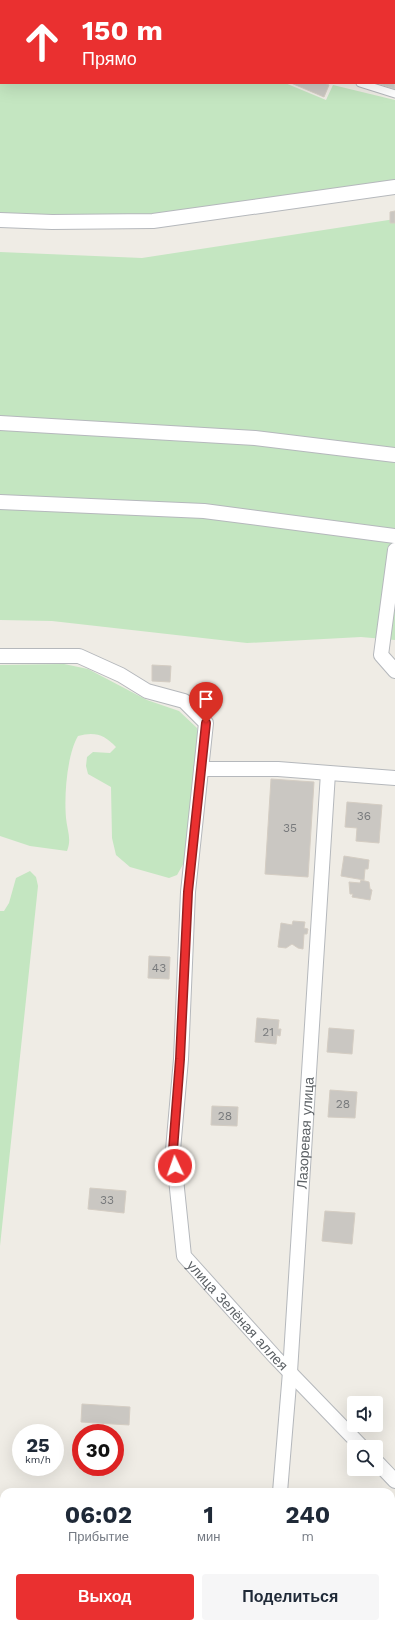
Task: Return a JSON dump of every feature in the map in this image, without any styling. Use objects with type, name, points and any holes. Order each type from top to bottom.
[{"type":"street","points":[[0,220],[52,222],[153,221],[395,187]]},
{"type":"street","points":[[0,423],[255,438],[395,455]]},
{"type":"street","points":[[0,502],[204,511],[395,536]]},
{"type":"street","points":[[394,671],[381,655],[395,550]]},
{"type":"street","name":"улица Зелёная аллея","points":[[0,656],[79,656],[121,675],[147,691],[184,701],[206,723],[188,892],[180,1059],[173,1150],[184,1256],[290,1372],[355,1440]]},
{"type":"street","points":[[201,769],[278,769],[395,778]]},
{"type":"street","name":"Лазоревая улица","points":[[280,1488],[290,1372],[328,773]]},
{"type":"street","points":[[383,1469],[395,1481]]},
{"type":"lane","points":[[363,84],[395,94]]},
{"type":"green space","points":[[0,84],[287,84],[326,100],[333,85],[395,100],[395,181],[153,215],[0,214]]},
{"type":"green space","points":[[395,219],[395,640],[361,637],[247,643],[52,621],[0,620],[0,252],[142,258]]},
{"type":"green space","points":[[64,664],[88,669],[147,700],[179,711],[197,728],[200,761],[190,802],[185,861],[177,875],[169,878],[130,867],[116,855],[112,838],[111,787],[88,774],[86,766],[87,757],[93,752],[110,753],[116,747],[104,737],[95,734],[78,736],[71,754],[65,798],[69,838],[67,851],[30,846],[0,836],[0,665]]},
{"type":"green space","points":[[30,871],[36,877],[38,886],[0,1246],[0,911],[4,911],[9,903],[16,878]]},
{"type":"building","points":[[293,84],[329,85],[324,97]]},
{"type":"building","points":[[380,84],[395,84],[395,89]]},
{"type":"building","points":[[395,211],[395,223],[390,223],[390,212]]},
{"type":"building","points":[[152,665],[171,666],[170,682],[152,681]]},
{"type":"building","points":[[271,779],[314,782],[308,877],[265,874]]},
{"type":"building","points":[[347,802],[382,805],[379,843],[356,841],[357,828],[345,827]]},
{"type":"building","points":[[344,856],[369,860],[368,869],[365,869],[364,880],[341,876]]},
{"type":"building","points":[[361,880],[369,882],[370,889],[372,890],[370,900],[352,897],[353,894],[350,894],[349,882],[360,883]]},
{"type":"building","points":[[293,921],[305,922],[304,928],[308,929],[307,934],[304,934],[303,949],[292,944],[286,948],[278,947],[281,923],[292,925]]},
{"type":"building","points":[[149,956],[170,957],[169,979],[148,978]]},
{"type":"building","points":[[257,1018],[279,1020],[278,1029],[281,1029],[280,1036],[277,1035],[276,1044],[255,1042]]},
{"type":"building","points":[[329,1028],[354,1030],[352,1054],[327,1052]]},
{"type":"building","points":[[330,1090],[357,1092],[355,1118],[328,1117]]},
{"type":"building","points":[[212,1106],[238,1107],[237,1126],[211,1125]]},
{"type":"building","points":[[90,1188],[126,1191],[124,1213],[88,1209]]},
{"type":"building","points":[[325,1211],[355,1213],[352,1244],[322,1241]]},
{"type":"building","points":[[82,1404],[130,1407],[129,1425],[81,1422]]},
{"type":"route","points":[[175,1166],[173,1150],[186,962],[188,892],[206,723]]}]
